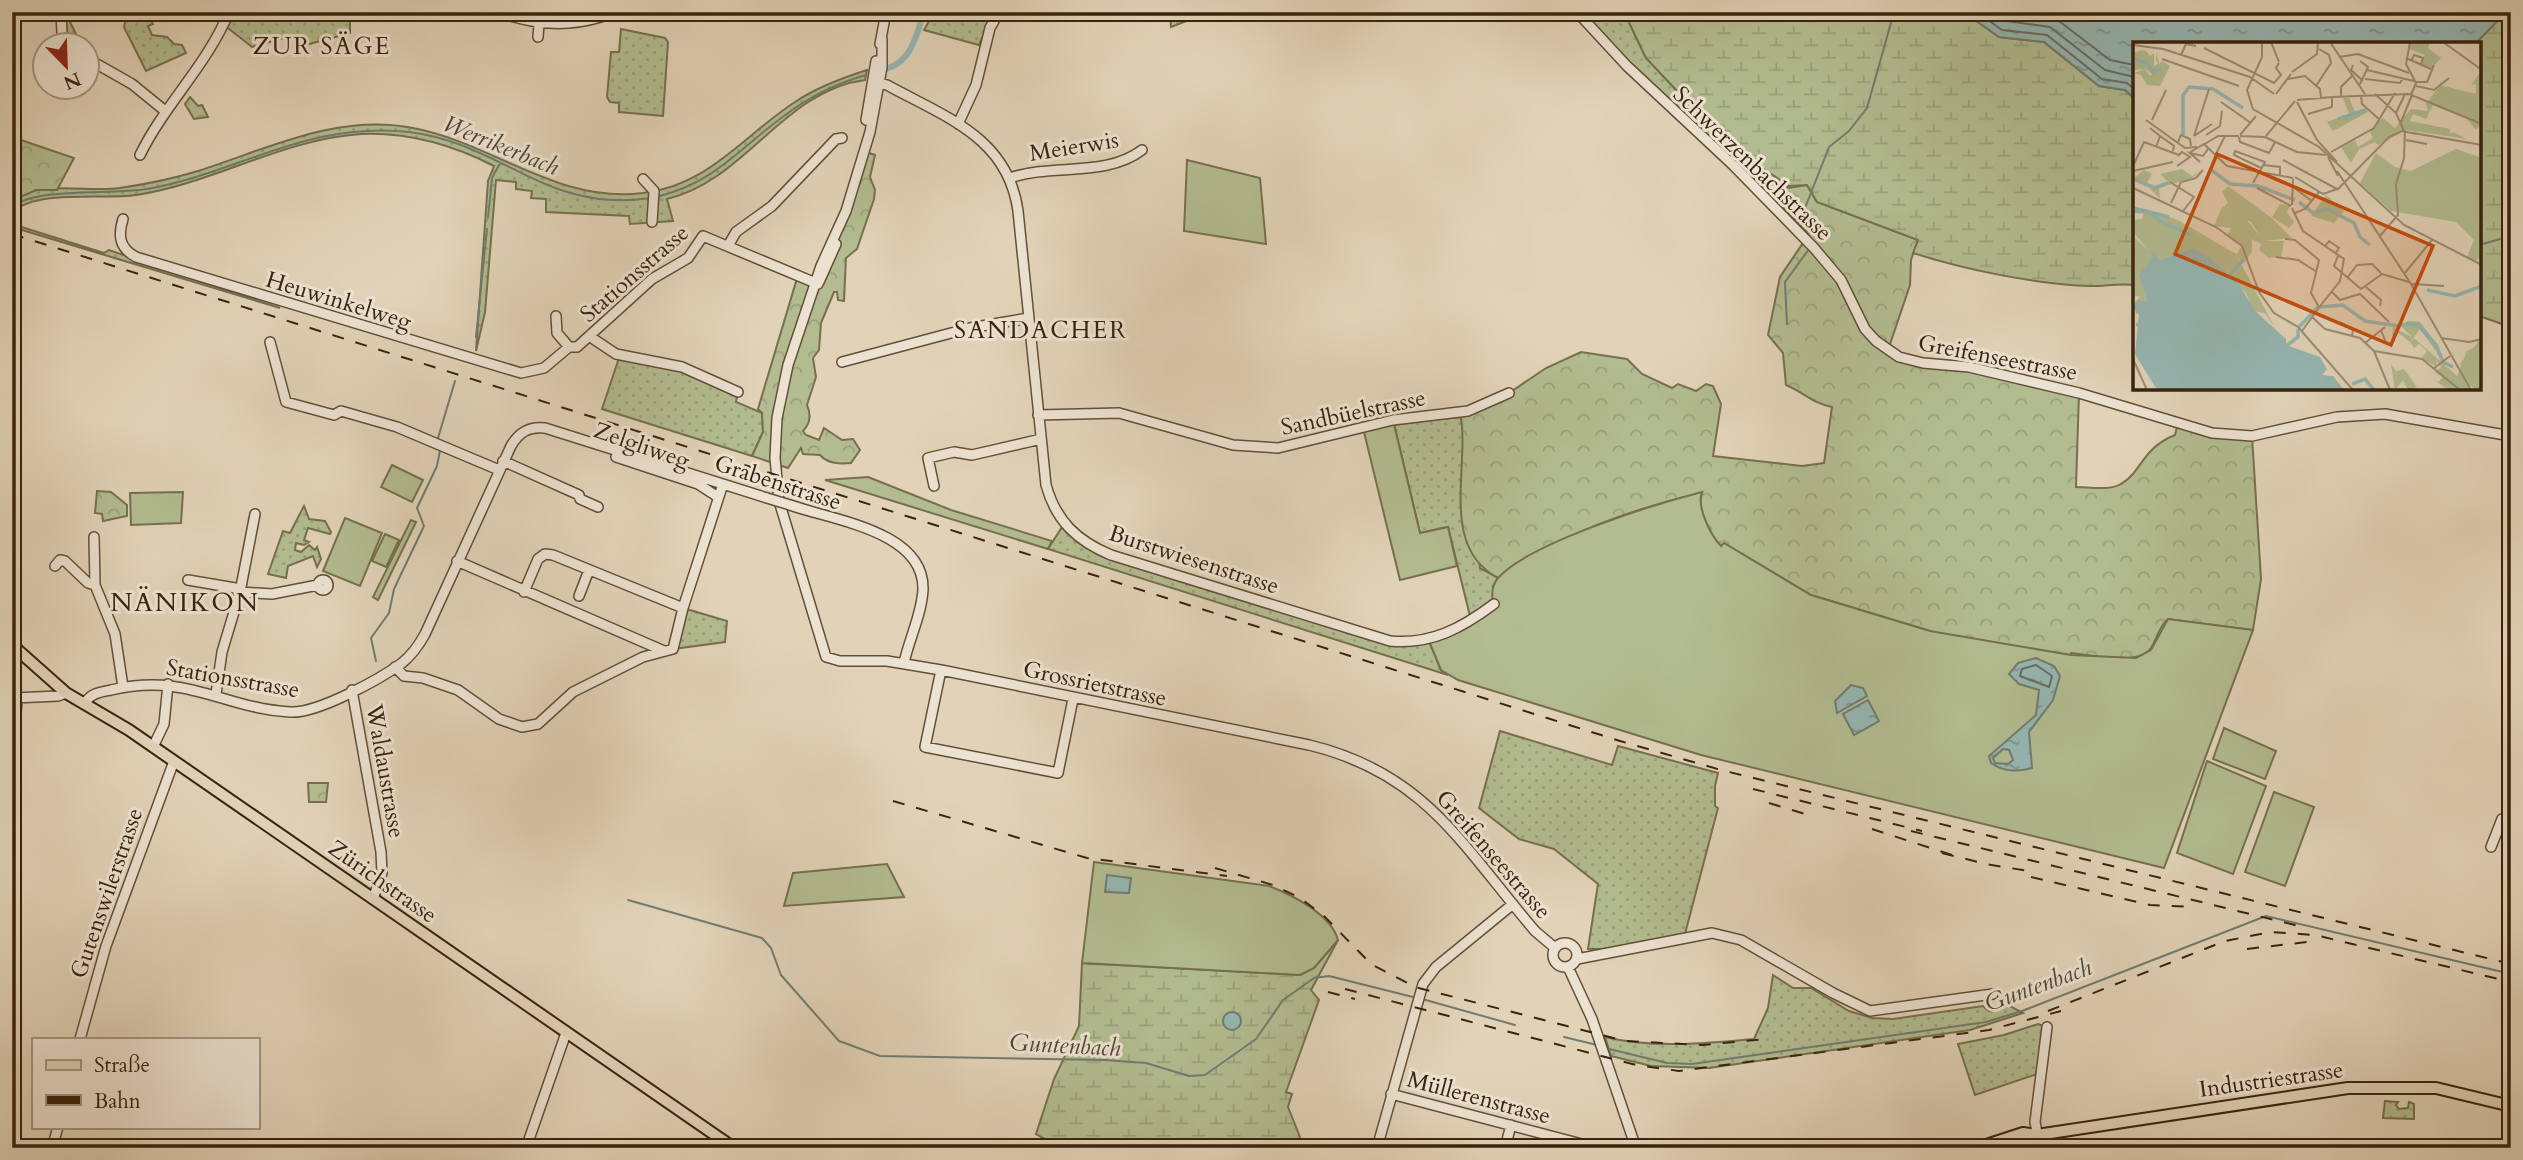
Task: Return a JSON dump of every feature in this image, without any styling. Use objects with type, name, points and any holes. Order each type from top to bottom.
[{"type":"main road","name":"Zürichstrasse","points":[[12,645],[66,693],[174,761],[734,1148]]},
{"type":"main road","name":"Industriestrasse","points":[[2007,1148],[2036,1135],[2348,1088],[2436,1088],[2511,1107]]},
{"type":"main road","name":"Industriestrasse","points":[[1976,1148],[2023,1133],[2036,1135]]},
{"type":"street","points":[[61,12],[62,32]]},
{"type":"street","points":[[139,155],[164,110],[189,82],[218,38],[229,12]]},
{"type":"street","points":[[498,12],[538,24],[577,23],[601,17]]},
{"type":"street","points":[[842,138],[836,139],[772,206],[736,232],[728,246],[818,284],[821,266],[836,237],[865,142],[886,12]]},
{"type":"street","points":[[958,124],[976,85],[990,28],[999,12]]},
{"type":"street","name":"Schwerzenbachstrasse","points":[[1577,12],[1626,66],[1733,165],[1824,258],[1841,280],[1865,329],[1888,351]]},
{"type":"street","points":[[538,24],[538,37]]},
{"type":"street","points":[[102,67],[132,84],[164,110]]},
{"type":"street","name":"Burstwiesenstrasse","points":[[877,76],[958,124],[992,149],[1010,177],[1017,205],[1046,485],[1058,516],[1082,540],[1111,555],[1391,641],[1429,641],[1463,625],[1494,604]]},
{"type":"street","name":"Meierwis","points":[[1010,177],[1045,170],[1092,168],[1132,157],[1142,150]]},
{"type":"street","points":[[643,179],[653,198],[652,222]]},
{"type":"street","name":"Heuwinkelweg","points":[[124,219],[120,231],[121,243],[136,257],[462,357],[527,373],[544,368],[569,347]]},
{"type":"street","name":"Stationsstrasse","points":[[556,316],[557,333],[569,347],[577,347],[652,279],[688,258],[703,236],[728,246]]},
{"type":"street","name":"Grossrietstrasse","points":[[818,284],[781,394],[775,458],[779,501],[825,657],[832,661],[904,663],[941,670],[1309,746],[1367,764]]},
{"type":"street","points":[[842,362],[977,327],[1028,318]]},
{"type":"street","points":[[589,336],[616,354],[682,367],[738,392]]},
{"type":"street","points":[[270,342],[286,402],[334,415],[341,411],[397,427],[579,495],[580,499],[598,507]]},
{"type":"street","name":"Greifenseestrasse","points":[[1888,351],[1912,361],[1969,367],[2112,401],[2212,433],[2252,436],[2337,416],[2385,414],[2511,436]]},
{"type":"street","name":"Sandbüelstrasse","points":[[1038,415],[1119,413],[1233,445],[1278,448],[1393,420],[1468,411],[1509,393]]},
{"type":"street","name":"Grabenstrasse","points":[[521,433],[538,427],[554,431],[888,538],[912,556],[920,572],[923,591],[904,663]]},
{"type":"street","name":"Zelgliweg","points":[[554,431],[555,435],[564,440],[698,484],[718,497]]},
{"type":"street","name":"Stationsstrasse","points":[[84,704],[93,695],[123,687],[168,684],[271,709],[298,712],[318,706],[395,667],[408,657],[425,634],[501,465],[521,433]]},
{"type":"street","points":[[934,486],[928,458],[954,452],[972,455],[1041,439]]},
{"type":"street","points":[[668,650],[723,484]]},
{"type":"street","points":[[216,694],[222,652],[241,591],[255,514]]},
{"type":"street","points":[[94,537],[95,585],[115,634],[123,687]]},
{"type":"street","points":[[524,592],[538,559],[545,554],[683,608]]},
{"type":"street","points":[[55,566],[60,560],[65,561],[88,583],[95,585]]},
{"type":"street","points":[[457,561],[524,592],[668,650]]},
{"type":"street","points":[[579,596],[589,570]]},
{"type":"street","points":[[188,580],[241,591],[272,594],[318,585]]},
{"type":"street","points":[[395,667],[404,676],[423,678],[458,690],[499,719],[522,727],[538,724],[573,692],[643,657],[668,650]]},
{"type":"street","points":[[941,670],[925,747],[1058,773],[1073,699]]},
{"type":"street","points":[[153,747],[162,730],[168,684]]},
{"type":"street","name":"Waldaustrasse","points":[[352,690],[381,852],[382,873],[373,899]]},
{"type":"street","points":[[12,766],[15,698],[58,696],[66,693]]},
{"type":"street","name":"Gutenswilerstrasse","points":[[80,1038],[106,946],[174,761]]},
{"type":"street","name":"Greifenseestrasse","points":[[1367,764],[1404,785],[1434,810],[1540,937],[1555,948]]},
{"type":"street","points":[[2491,847],[2501,822],[2511,827]]},
{"type":"street","points":[[1377,1148],[1419,993],[1436,968],[1513,904]]},
{"type":"street","points":[[1568,967],[1577,955],[1607,953],[1698,935],[1723,934],[1741,940],[1870,1011],[1993,994]]},
{"type":"street","points":[[1568,967],[1556,964],[1553,956],[1555,948],[1567,943],[1577,955]]},
{"type":"street","points":[[1568,967],[1599,1040],[1634,1148]]},
{"type":"street","points":[[2040,1148],[2035,1122],[2047,1027]]},
{"type":"street","points":[[526,1148],[566,1033]]},
{"type":"street","name":"Müllerenstrasse","points":[[1391,1094],[1597,1148]]},
{"type":"street","points":[[1506,1148],[1511,1125]]},
{"type":"street","points":[[52,1148],[58,1128]]},
{"type":"street","points":[[2034,1148],[2036,1135]]},
{"type":"green space","points":[[63,12],[93,12],[70,22],[75,32],[67,32]]},
{"type":"green space","points":[[119,12],[147,12],[153,24],[148,26],[152,35],[167,37],[174,44],[182,45],[186,53],[146,71],[124,27],[126,17]]},
{"type":"green space","points":[[229,12],[350,12],[350,33],[298,47],[294,35],[252,47],[224,25]]},
{"type":"green space","points":[[934,12],[994,12],[979,45],[924,30]]},
{"type":"green space","points":[[1170,12],[1201,12],[1204,14],[1171,27]]},
{"type":"green space","points":[[1577,12],[1624,12],[1646,58],[1679,93],[1721,127],[1761,167],[1789,186],[1768,191],[1809,234],[1806,239]]},
{"type":"green space","points":[[1624,12],[1964,12],[1999,37],[2044,42],[2099,86],[2125,90],[2133,97],[2133,285],[2091,286],[2047,282],[2001,275],[1913,253],[1918,240],[1817,202],[1807,185],[1789,186],[1761,167],[1721,127],[1679,93],[1646,58]]},
{"type":"green space","points":[[2506,12],[2511,12],[2511,327],[2481,317],[2481,42],[2477,42]]},
{"type":"green space","points":[[621,29],[665,38],[668,42],[663,116],[619,112],[619,103],[610,102],[607,97],[611,52],[619,52]]},
{"type":"green space","points":[[867,70],[865,80],[836,87],[811,100],[719,174],[695,189],[667,199],[673,221],[630,224],[629,216],[546,212],[546,199],[531,198],[532,191],[516,189],[516,182],[496,180],[485,312],[476,351],[488,181],[494,166],[447,146],[396,135],[361,134],[332,138],[276,152],[165,189],[136,195],[52,198],[36,201],[12,213],[12,201],[36,190],[107,189],[150,183],[198,171],[303,136],[357,125],[413,128],[442,136],[582,190],[612,194],[643,193],[666,188],[706,170],[803,97],[830,83]]},
{"type":"green space","points":[[190,97],[198,106],[202,105],[208,117],[194,119],[185,104]]},
{"type":"green space","points":[[12,137],[74,158],[57,190],[36,190],[12,201]]},
{"type":"green space","points":[[863,151],[875,155],[870,177],[875,190],[874,199],[857,249],[846,258],[844,301],[838,300],[837,292],[834,292],[821,323],[819,350],[813,358],[816,377],[807,405],[808,425],[803,431],[819,440],[824,428],[842,440],[853,439],[860,450],[851,463],[843,463],[830,462],[820,455],[803,454],[801,448],[788,468],[752,456],[763,432],[762,413],[758,409],[798,275],[818,284],[834,254]]},
{"type":"green space","points":[[1187,160],[1260,178],[1266,244],[1184,231]]},
{"type":"green space","points":[[1807,185],[1817,202],[1918,240],[1911,260],[1910,285],[1888,350],[1912,361],[1969,367],[2079,393],[2076,487],[2105,488],[2121,484],[2155,447],[2175,435],[2178,423],[2252,436],[2261,579],[2253,630],[2168,619],[2162,625],[2151,648],[2137,657],[2114,658],[2071,653],[2067,687],[1930,631],[1811,595],[1725,544],[1721,546],[1709,529],[1703,514],[1702,493],[1648,507],[1596,526],[1545,549],[1498,578],[1480,564],[1468,546],[1463,526],[1460,411],[1509,393],[1546,368],[1581,352],[1627,359],[1642,374],[1672,388],[1678,384],[1696,391],[1706,384],[1713,386],[1721,404],[1713,456],[1802,466],[1824,463],[1832,407],[1786,385],[1783,353],[1768,335],[1780,277],[1809,234],[1768,191]]},
{"type":"green space","points":[[12,224],[104,253],[109,250],[280,308],[12,227]]},
{"type":"green space","points":[[620,355],[657,360],[738,392],[736,402],[762,413],[763,432],[752,456],[602,409]]},
{"type":"green space","points":[[1461,417],[1480,568],[1498,578],[1493,586],[1494,604],[1471,620],[1448,527],[1420,533],[1394,424]]},
{"type":"green space","points":[[1393,420],[1420,533],[1448,527],[1457,566],[1400,580],[1363,428]]},
{"type":"green space","points":[[392,465],[423,480],[412,502],[381,487]]},
{"type":"green space","points":[[868,477],[951,510],[1052,541],[1048,549],[825,480]]},
{"type":"green space","points":[[97,491],[111,492],[127,505],[127,516],[103,521],[102,514],[95,513]]},
{"type":"green space","points":[[183,492],[181,523],[131,525],[130,493]]},
{"type":"green space","points":[[1702,492],[1703,514],[1709,529],[1721,546],[1724,543],[1811,595],[1930,631],[2071,655],[2136,658],[2151,650],[2168,619],[2253,630],[2164,868],[1701,755],[1458,680],[1441,670],[1429,641],[1493,604],[1492,591],[1496,581],[1514,565],[1536,551],[1594,526]]},
{"type":"green space","points":[[304,506],[309,519],[325,521],[331,532],[330,534],[308,528],[304,540],[309,542],[304,545],[296,543],[295,550],[301,552],[309,545],[315,550],[317,547],[321,559],[317,567],[313,556],[288,566],[286,578],[268,574],[283,531],[290,533]]},
{"type":"green space","points":[[345,518],[382,533],[360,586],[323,571]]},
{"type":"green space","points":[[411,520],[416,522],[378,600],[373,597]]},
{"type":"green space","points":[[1064,524],[1089,544],[1374,638],[1429,641],[1441,670],[1448,675],[1048,549]]},
{"type":"green space","points":[[385,534],[399,540],[386,567],[372,561]]},
{"type":"green space","points":[[683,608],[727,621],[725,642],[673,649]]},
{"type":"green space","points":[[2224,728],[2276,751],[2265,779],[2213,759]]},
{"type":"green space","points":[[1500,731],[1612,765],[1618,746],[1718,773],[1715,806],[1718,808],[1685,934],[1618,949],[1588,949],[1598,884],[1554,849],[1519,839],[1479,808]]},
{"type":"green space","points":[[2207,761],[2266,786],[2233,874],[2177,853]]},
{"type":"green space","points":[[308,783],[328,783],[326,802],[309,802]]},
{"type":"green space","points":[[2274,792],[2314,807],[2285,886],[2245,872]]},
{"type":"green space","points":[[1094,862],[1269,886],[1299,900],[1319,914],[1328,922],[1338,940],[1314,968],[1300,975],[1082,963]]},
{"type":"green space","points":[[887,864],[904,897],[784,906],[793,873]]},
{"type":"green space","points":[[1338,940],[1311,990],[1319,1000],[1286,1092],[1292,1094],[1288,1107],[1300,1137],[1296,1148],[1061,1148],[1036,1134],[1054,1079],[1079,1026],[1082,963],[1300,975],[1314,968]]},
{"type":"green space","points":[[1773,975],[1793,988],[1811,988],[1849,1011],[1872,1018],[1893,1019],[1983,1006],[1989,1011],[2006,1004],[2023,1013],[1970,1030],[1709,1068],[1651,1066],[1611,1056],[1605,1037],[1661,1044],[1754,1039],[1768,1008]]},
{"type":"green space","points":[[2038,1024],[2043,1026],[2037,1074],[1975,1095],[1958,1044],[2004,1035]]},
{"type":"green space","points":[[2385,1101],[2398,1102],[2396,1105],[2399,1109],[2408,1108],[2409,1102],[2414,1104],[2414,1119],[2383,1118]]},
{"type":"water","points":[[1964,12],[2506,12],[2477,42],[2133,42],[2133,97],[2125,90],[2099,86],[2044,42],[1999,37]]},
{"type":"water","points":[[2036,658],[2054,666],[2060,676],[2053,700],[2029,732],[2032,768],[2011,770],[1991,763],[1989,756],[2036,715],[2039,690],[2019,684],[2009,674],[2018,663]],"holes":[[[2003,749],[2009,750],[2013,760],[2008,764],[1995,763],[1993,758]]]},
{"type":"water","points":[[1851,685],[1863,688],[1867,696],[1837,713],[1835,701]]},
{"type":"water","points":[[1868,700],[1879,721],[1854,735],[1843,714]]},
{"type":"water","points":[[1107,875],[1131,878],[1129,893],[1105,892]]},
{"type":"water","points":[[1232,1012],[1238,1015],[1241,1021],[1238,1027],[1232,1030],[1226,1027],[1223,1021],[1226,1015]]},
{"type":"waterway","name":"Werrikerbach","points":[[886,69],[907,54],[924,12]]},
{"type":"waterway","points":[[1821,234],[1822,230],[1805,208],[1829,147],[1849,131],[1867,108],[1894,12]]},
{"type":"waterway","name":"Werrikerbach","points":[[656,197],[677,191],[711,173],[806,101],[835,86],[866,75]]},
{"type":"waterway","name":"Werrikerbach","points":[[12,207],[23,201],[56,194],[147,189],[181,181],[306,141],[338,134],[372,131],[409,132],[442,139],[471,149],[553,187],[582,196],[614,200],[650,198]]},
{"type":"waterway","points":[[488,218],[492,178],[499,165]]},
{"type":"waterway","points":[[476,337],[487,229]]},
{"type":"waterway","points":[[2481,244],[2511,236]]},
{"type":"waterway","points":[[1787,324],[1785,282],[1809,249]]},
{"type":"waterway","points":[[438,438],[455,381]]},
{"type":"waterway","points":[[376,661],[371,638],[389,613],[394,589],[424,526],[417,508],[437,466],[440,450]]},
{"type":"waterway","name":"Guntenbach","points":[[628,900],[762,938],[771,948],[781,975],[839,1041],[880,1056],[1105,1060],[1146,1063],[1189,1076],[1205,1075],[1256,1039],[1283,1000],[1314,978],[1329,976],[1417,998]]},
{"type":"waterway","name":"Guntenbach","points":[[1605,1048],[1667,1063],[1692,1064],[1986,1022],[2022,1011],[2266,916],[2511,974]]},
{"type":"waterway","name":"Guntenbach","points":[[1422,999],[1515,1025]]},
{"type":"waterway","name":"Guntenbach","points":[[1564,1037],[1597,1045]]},
{"type":"railway","points":[[12,234],[1620,741],[1721,770],[2511,964]]},
{"type":"railway","points":[[1753,789],[1922,831]]},
{"type":"railway","points":[[893,801],[1087,858],[1227,876]]},
{"type":"railway","points":[[1769,803],[1805,814]]},
{"type":"railway","points":[[1872,829],[1952,855]]},
{"type":"railway","points":[[1911,831],[2299,926]]},
{"type":"railway","points":[[1942,853],[2028,871]]},
{"type":"railway","points":[[1215,868],[1273,885],[1300,898],[1323,915],[1371,964],[1415,987],[1625,1041],[1702,1045],[1766,1039]]},
{"type":"railway","points":[[2031,877],[2150,905],[2192,907]]},
{"type":"railway","points":[[2048,1011],[2225,941],[2271,932],[2315,935],[2511,982]]},
{"type":"railway","points":[[2247,949],[2307,942]]},
{"type":"railway","points":[[1345,989],[1636,1065],[1679,1071],[1989,1030],[2061,1011]]},
{"type":"railway","points":[[1328,992],[1355,999]]},
{"type":"district","name":"ZUR SÄGE","points":[[322,46]]},
{"type":"district","name":"SANDACHER","points":[[1041,330]]},
{"type":"district","name":"NÄNIKON","points":[[185,602]]}]
